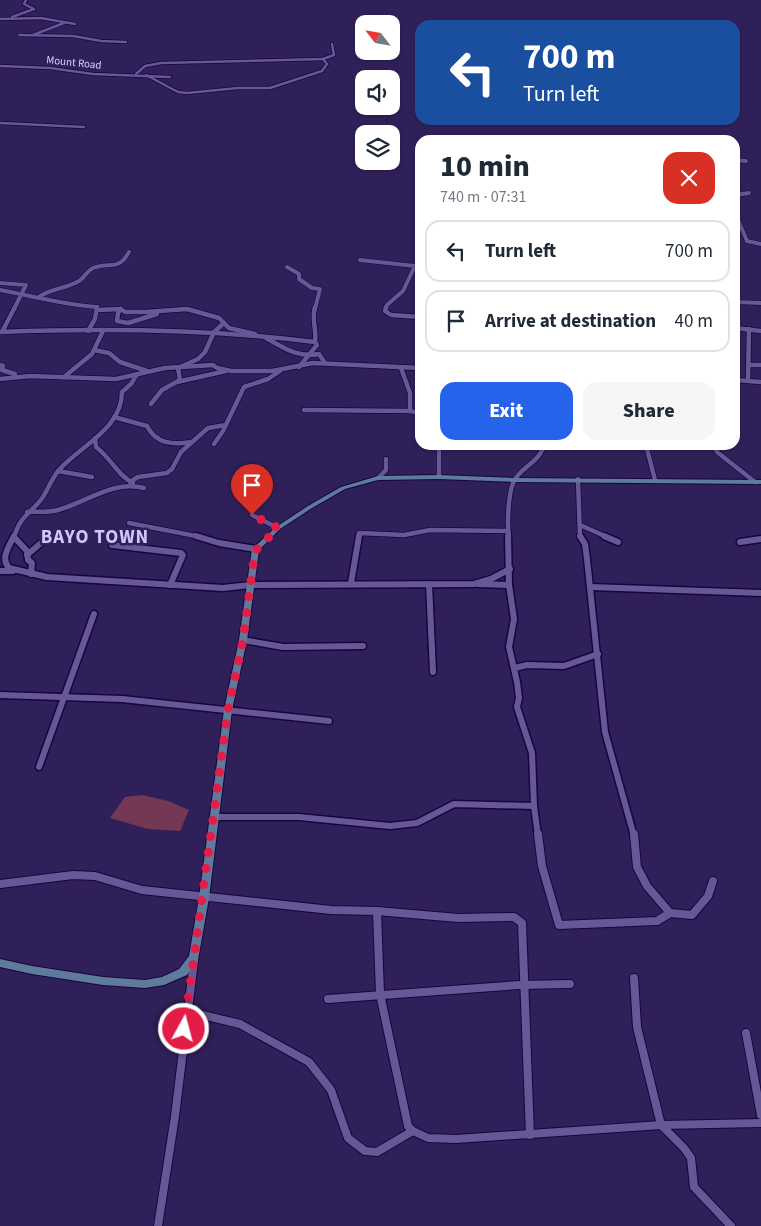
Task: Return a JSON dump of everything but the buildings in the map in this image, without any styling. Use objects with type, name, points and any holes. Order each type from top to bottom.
[{"type":"main road","points":[[0,963],[94,980],[145,984],[164,981],[183,972],[194,957],[204,898],[228,710],[243,640],[256,550],[278,528],[343,488],[378,478],[439,477],[514,480],[578,479],[758,482]]},
{"type":"street","points":[[8,18],[34,9],[24,4],[26,0]]},
{"type":"street","points":[[0,19],[41,18],[75,24]]},
{"type":"street","points":[[31,36],[66,22]]},
{"type":"street","points":[[19,35],[73,36],[101,41],[126,42]]},
{"type":"street","points":[[136,74],[145,66],[161,63],[323,59],[334,55],[332,44]]},
{"type":"street","points":[[146,75],[178,92],[187,93],[238,88],[270,88],[322,71],[327,64],[323,59]]},
{"type":"street","name":"Mount Road","points":[[0,66],[50,68],[93,74],[136,74],[170,78]]},
{"type":"street","points":[[0,123],[84,126]]},
{"type":"street","points":[[740,160],[746,161]]},
{"type":"street","points":[[740,194],[748,193]]},
{"type":"street","points":[[740,226],[747,241],[761,244]]},
{"type":"street","points":[[39,297],[46,291],[78,281],[92,268],[117,266],[125,260],[129,252]]},
{"type":"street","points":[[360,260],[415,266],[403,291],[387,305],[385,311],[391,315],[415,317]]},
{"type":"street","points":[[287,267],[299,274],[299,279],[307,285],[320,289],[312,318],[317,331],[315,342],[317,345],[299,367]]},
{"type":"street","points":[[0,283],[26,285],[1,332],[214,332],[315,342]]},
{"type":"street","points":[[0,290],[58,300],[69,305],[97,307],[96,319],[88,331]]},
{"type":"street","points":[[740,302],[761,303]]},
{"type":"street","points":[[97,310],[121,309],[125,312],[132,312],[187,309],[219,318],[229,328],[246,330],[259,335],[292,354],[306,357],[319,354],[325,363]]},
{"type":"street","points":[[121,309],[117,321],[128,324],[166,310]]},
{"type":"street","points":[[178,368],[190,364],[202,356],[214,332],[224,323]]},
{"type":"street","points":[[740,328],[761,331]]},
{"type":"street","points":[[748,380],[750,329]]},
{"type":"street","points":[[64,377],[92,354],[103,332]]},
{"type":"street","points":[[94,350],[110,353],[120,362],[152,372]]},
{"type":"street","points":[[151,404],[162,390],[177,382],[228,370],[282,370],[313,363],[415,368]]},
{"type":"street","points":[[0,365],[3,366],[2,370],[9,374],[116,379],[165,368],[213,365],[228,370]]},
{"type":"street","points":[[748,365],[761,365]]},
{"type":"street","points":[[177,382],[180,376],[178,368]]},
{"type":"street","points":[[401,368],[410,393],[410,411]]},
{"type":"street","points":[[214,444],[226,425],[244,387],[268,379],[282,370]]},
{"type":"street","points":[[18,571],[4,564],[4,556],[14,537],[18,523],[36,503],[58,471],[106,430],[122,405],[122,392],[132,384],[137,374]]},
{"type":"street","points":[[0,379],[30,376]]},
{"type":"street","points":[[740,380],[761,382]]},
{"type":"street","points":[[304,410],[415,412]]},
{"type":"street","points":[[114,417],[147,426],[149,432],[157,440],[184,444],[193,441]]},
{"type":"street","points":[[120,476],[162,475],[172,469],[181,452],[208,428],[226,425]]},
{"type":"street","points":[[95,438],[96,446],[106,455],[120,476],[144,488]]},
{"type":"street","points":[[439,450],[439,477]]},
{"type":"street","points":[[543,450],[542,453],[514,480],[508,531],[509,585],[514,619],[509,647],[515,668],[519,698],[517,707],[532,753],[534,806],[542,866],[559,926],[657,921],[670,913]]},
{"type":"street","points":[[647,450],[655,480]]},
{"type":"street","points":[[716,450],[758,482]]},
{"type":"street","points":[[378,478],[387,469],[386,459]]},
{"type":"street","points":[[58,471],[92,477]]},
{"type":"street","points":[[130,482],[143,476]]},
{"type":"street","points":[[578,479],[580,538],[585,544],[591,587],[605,732],[633,828],[637,867],[647,886],[670,913],[685,916],[692,915],[708,896],[713,881]]},
{"type":"street","points":[[27,512],[58,510],[98,494],[137,485]]},
{"type":"street","points":[[36,503],[44,511]]},
{"type":"street","points":[[252,515],[278,528]]},
{"type":"street","points":[[129,523],[163,531],[198,536],[219,543],[256,550]]},
{"type":"street","points":[[580,525],[618,542]]},
{"type":"street","points":[[351,583],[360,533],[404,535],[430,530],[508,531]]},
{"type":"street","points":[[14,537],[24,547],[28,560],[32,563],[31,574]]},
{"type":"street","points":[[740,542],[761,539]]},
{"type":"street","points":[[27,556],[41,543]]},
{"type":"street","points":[[112,545],[182,553],[183,555],[170,585]]},
{"type":"street","points":[[474,584],[491,579],[510,569]]},
{"type":"street","points":[[0,571],[18,571],[47,577],[222,588],[250,585],[351,583],[509,585]]},
{"type":"street","points":[[429,584],[433,672]]},
{"type":"street","points":[[591,587],[761,593]]},
{"type":"street","points":[[38,767],[94,614]]},
{"type":"street","points":[[243,640],[282,647],[364,646]]},
{"type":"street","points":[[515,668],[527,664],[564,666],[598,654]]},
{"type":"street","points":[[0,695],[122,699],[330,720]]},
{"type":"street","points":[[215,817],[298,817],[353,822],[367,826],[418,823],[434,816],[442,808],[454,804],[534,806]]},
{"type":"street","points":[[0,884],[73,875],[95,876],[142,890],[204,898],[331,910],[377,911],[458,918],[514,917],[519,919],[522,923],[522,985],[530,1135]]},
{"type":"street","points":[[377,911],[380,994],[408,1126],[411,1132]]},
{"type":"street","points":[[158,1226],[175,1116],[186,1011],[194,957]]},
{"type":"street","points":[[634,978],[637,1027],[661,1125],[684,1148],[691,1158],[694,1187],[731,1226]]},
{"type":"street","points":[[328,999],[522,985],[570,984]]},
{"type":"street","points":[[186,1011],[240,1024],[309,1062],[331,1090],[348,1138],[364,1151],[377,1152],[411,1132],[446,1140],[661,1125],[761,1123]]},
{"type":"street","points":[[746,1032],[761,1115]]},
{"type":"shaded area","points":[[142,795],[168,801],[189,810],[180,831],[148,829],[110,818],[125,797]]},
{"type":"district","name":"BAYO TOWN","points":[[95,536]]},
{"type":"route","points":[[184,1029],[206,882],[228,710],[243,640],[253,565],[256,550],[278,528],[252,515]]}]
